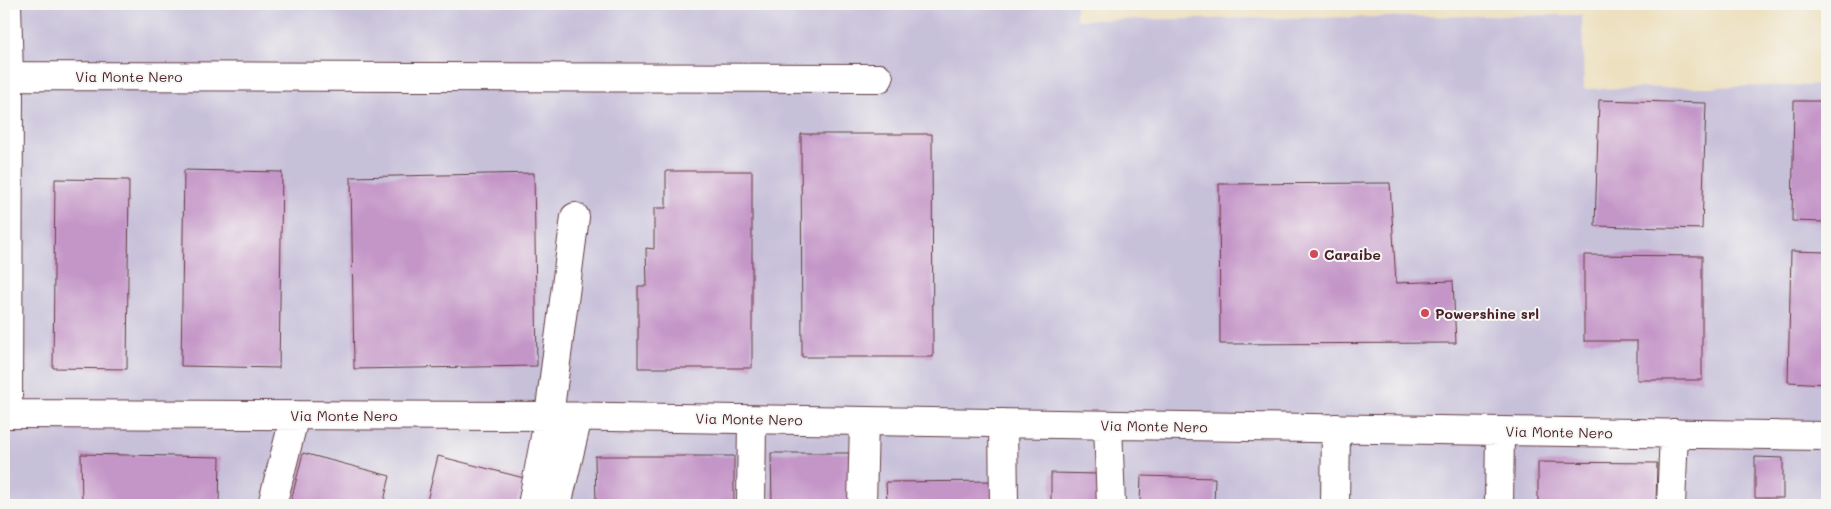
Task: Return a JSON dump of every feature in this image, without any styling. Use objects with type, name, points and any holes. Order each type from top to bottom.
[{"type":"street","points":[[6,76],[7,4]]},
{"type":"street","name":"Via Monte Nero","points":[[879,78],[6,76],[8,414],[550,416],[1827,436]]},
{"type":"street","points":[[532,505],[550,416],[575,217]]},
{"type":"street","points":[[272,505],[295,415]]},
{"type":"street","points":[[557,505],[578,417]]},
{"type":"street","points":[[751,505],[752,420]]},
{"type":"street","points":[[862,505],[864,421]]},
{"type":"street","points":[[1003,423],[1004,505]]},
{"type":"street","points":[[1108,425],[1111,505]]},
{"type":"street","points":[[1335,505],[1336,428]]},
{"type":"street","points":[[1499,505],[1500,431]]},
{"type":"street","points":[[1671,505],[1674,434]]},
{"type":"shaded area","points":[[4,4],[1076,4],[1076,20],[1582,15],[1584,89],[1827,85],[1827,505],[4,505]]},
{"type":"building","points":[[1622,4],[1671,4],[1671,7]]},
{"type":"building","points":[[1599,100],[1706,103],[1702,229],[1595,226]]},
{"type":"building","points":[[1794,101],[1827,101],[1827,222],[1792,221]]},
{"type":"building","points":[[801,134],[932,134],[933,357],[802,357]]},
{"type":"building","points":[[184,170],[282,172],[279,368],[181,366]]},
{"type":"building","points":[[666,171],[752,171],[752,368],[638,368],[638,286],[647,286],[646,248],[654,249],[654,208],[666,208]]},
{"type":"building","points":[[534,173],[537,366],[354,369],[351,177]]},
{"type":"building","points":[[55,179],[129,180],[127,369],[53,368]]},
{"type":"building","points":[[1390,183],[1396,283],[1453,281],[1456,343],[1220,344],[1219,184]]},
{"type":"building","points":[[1791,251],[1827,252],[1827,384],[1788,382]]},
{"type":"building","points":[[1584,255],[1702,256],[1702,380],[1637,380],[1637,341],[1584,341]]},
{"type":"building","points":[[303,453],[390,476],[383,505],[290,505]]},
{"type":"building","points":[[771,453],[849,453],[850,505],[772,505]]},
{"type":"building","points":[[81,454],[220,457],[219,505],[82,505]]},
{"type":"building","points":[[438,456],[524,478],[517,505],[426,505]]},
{"type":"building","points":[[595,456],[734,456],[734,505],[596,505]]},
{"type":"building","points":[[1755,457],[1783,458],[1783,498],[1755,498]]},
{"type":"building","points":[[1538,462],[1657,463],[1656,505],[1538,505]]},
{"type":"building","points":[[1051,473],[1098,474],[1097,505],[1051,505]]},
{"type":"building","points":[[1141,476],[1215,478],[1214,505],[1140,505]]},
{"type":"building","points":[[997,481],[997,505],[887,505],[886,482]]},
{"type":"place","name":"Caraibe","points":[[1314,254]]},
{"type":"place","name":"Powershine srl","points":[[1425,313]]}]
